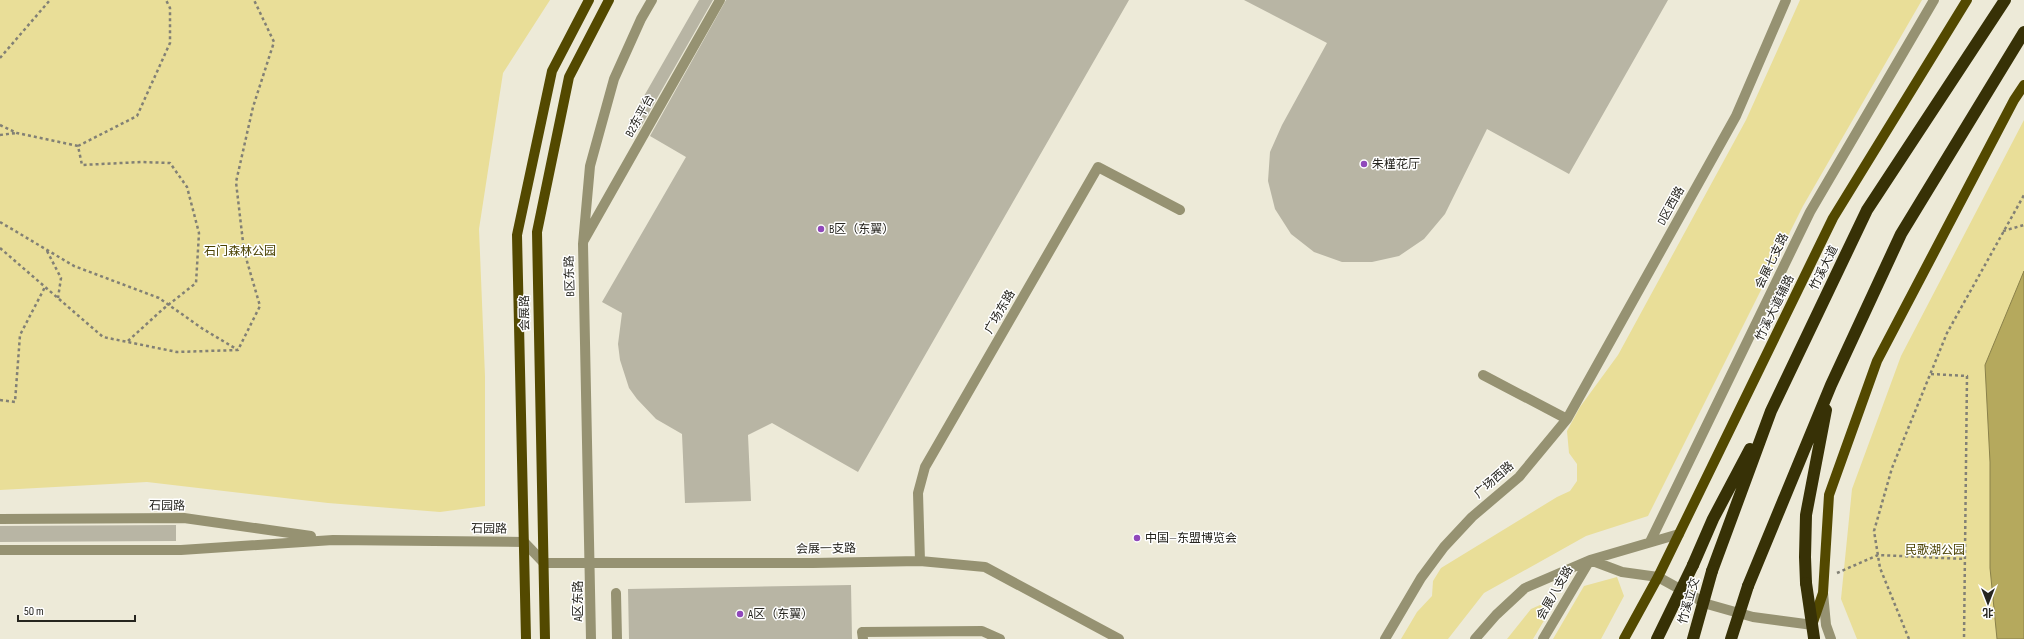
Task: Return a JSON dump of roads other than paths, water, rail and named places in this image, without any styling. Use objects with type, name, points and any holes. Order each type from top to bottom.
[{"type":"highway","name":"竹溪大道","points":[[1712,572],[1770,411],[1867,210],[2005,0]]},
{"type":"highway","points":[[1731,639],[1748,586],[1830,385],[1901,234],[2024,32]]},
{"type":"highway","points":[[1813,639],[1806,583],[1806,515],[1830,385]]},
{"type":"highway","points":[[1657,639],[1713,519],[1770,411]]},
{"type":"highway","name":"竹溪立交","points":[[1693,639],[1712,572]]},
{"type":"main road","name":"会展路","points":[[526,639],[516,235],[552,72],[589,0]]},
{"type":"main road","name":"会展路","points":[[545,639],[537,232],[569,77],[608,0]]},
{"type":"main road","name":"竹溪大道辅路","points":[[1624,639],[1658,577],[1833,218],[1967,0]]},
{"type":"main road","points":[[1813,639],[1812,625],[1823,594],[1829,495],[1877,361],[2014,100],[2024,85]]},
{"type":"street","name":"B区东路","points":[[591,563],[582,244],[590,166],[614,79],[641,19],[652,0]]},
{"type":"street","name":"B2东平台","points":[[582,244],[720,0]]},
{"type":"street","name":"D区西路","points":[[1567,419],[1736,116],[1786,0]]},
{"type":"street","name":"会展七支路","points":[[1650,542],[1810,212],[1934,0]]},
{"type":"street","name":"广场东路","points":[[920,561],[918,493],[925,467],[1098,167],[1180,210]]},
{"type":"street","points":[[1483,375],[1567,419]]},
{"type":"street","name":"广场西路","points":[[1384,639],[1422,578],[1444,547],[1472,517],[1519,478],[1567,419]]},
{"type":"street","name":"石园路","points":[[0,519],[184,518],[333,540]]},
{"type":"street","points":[[1475,639],[1496,615],[1525,588],[1590,560],[1679,534]]},
{"type":"street","name":"石园路","points":[[0,550],[181,550],[333,540],[524,542]]},
{"type":"street","points":[[524,542],[544,563]]},
{"type":"street","points":[[1590,560],[1622,572],[1658,577],[1707,604],[1753,617],[1812,625]]},
{"type":"street","name":"会展八支路","points":[[1543,639],[1590,560]]},
{"type":"street","name":"会展一支路","points":[[544,563],[920,561],[985,566],[1119,639]]},
{"type":"street","name":"A区东路","points":[[591,563],[591,639]]},
{"type":"street","points":[[616,593],[617,639]]},
{"type":"street","points":[[1823,594],[1826,624],[1831,639]]},
{"type":"street","points":[[862,636],[982,631],[1000,639]]},
{"type":"place","name":"朱槿花厅","points":[[1364,164]]},
{"type":"place","name":"B区（东翼）","points":[[821,229]]},
{"type":"place","name":"中国—东盟博览会","points":[[1137,538]]},
{"type":"place","name":"A区（东翼）","points":[[740,614]]},
{"type":"park label","name":"石门森林公园","points":[[240,251]]},
{"type":"park label","name":"民歌湖公园","points":[[1935,550]]}]
